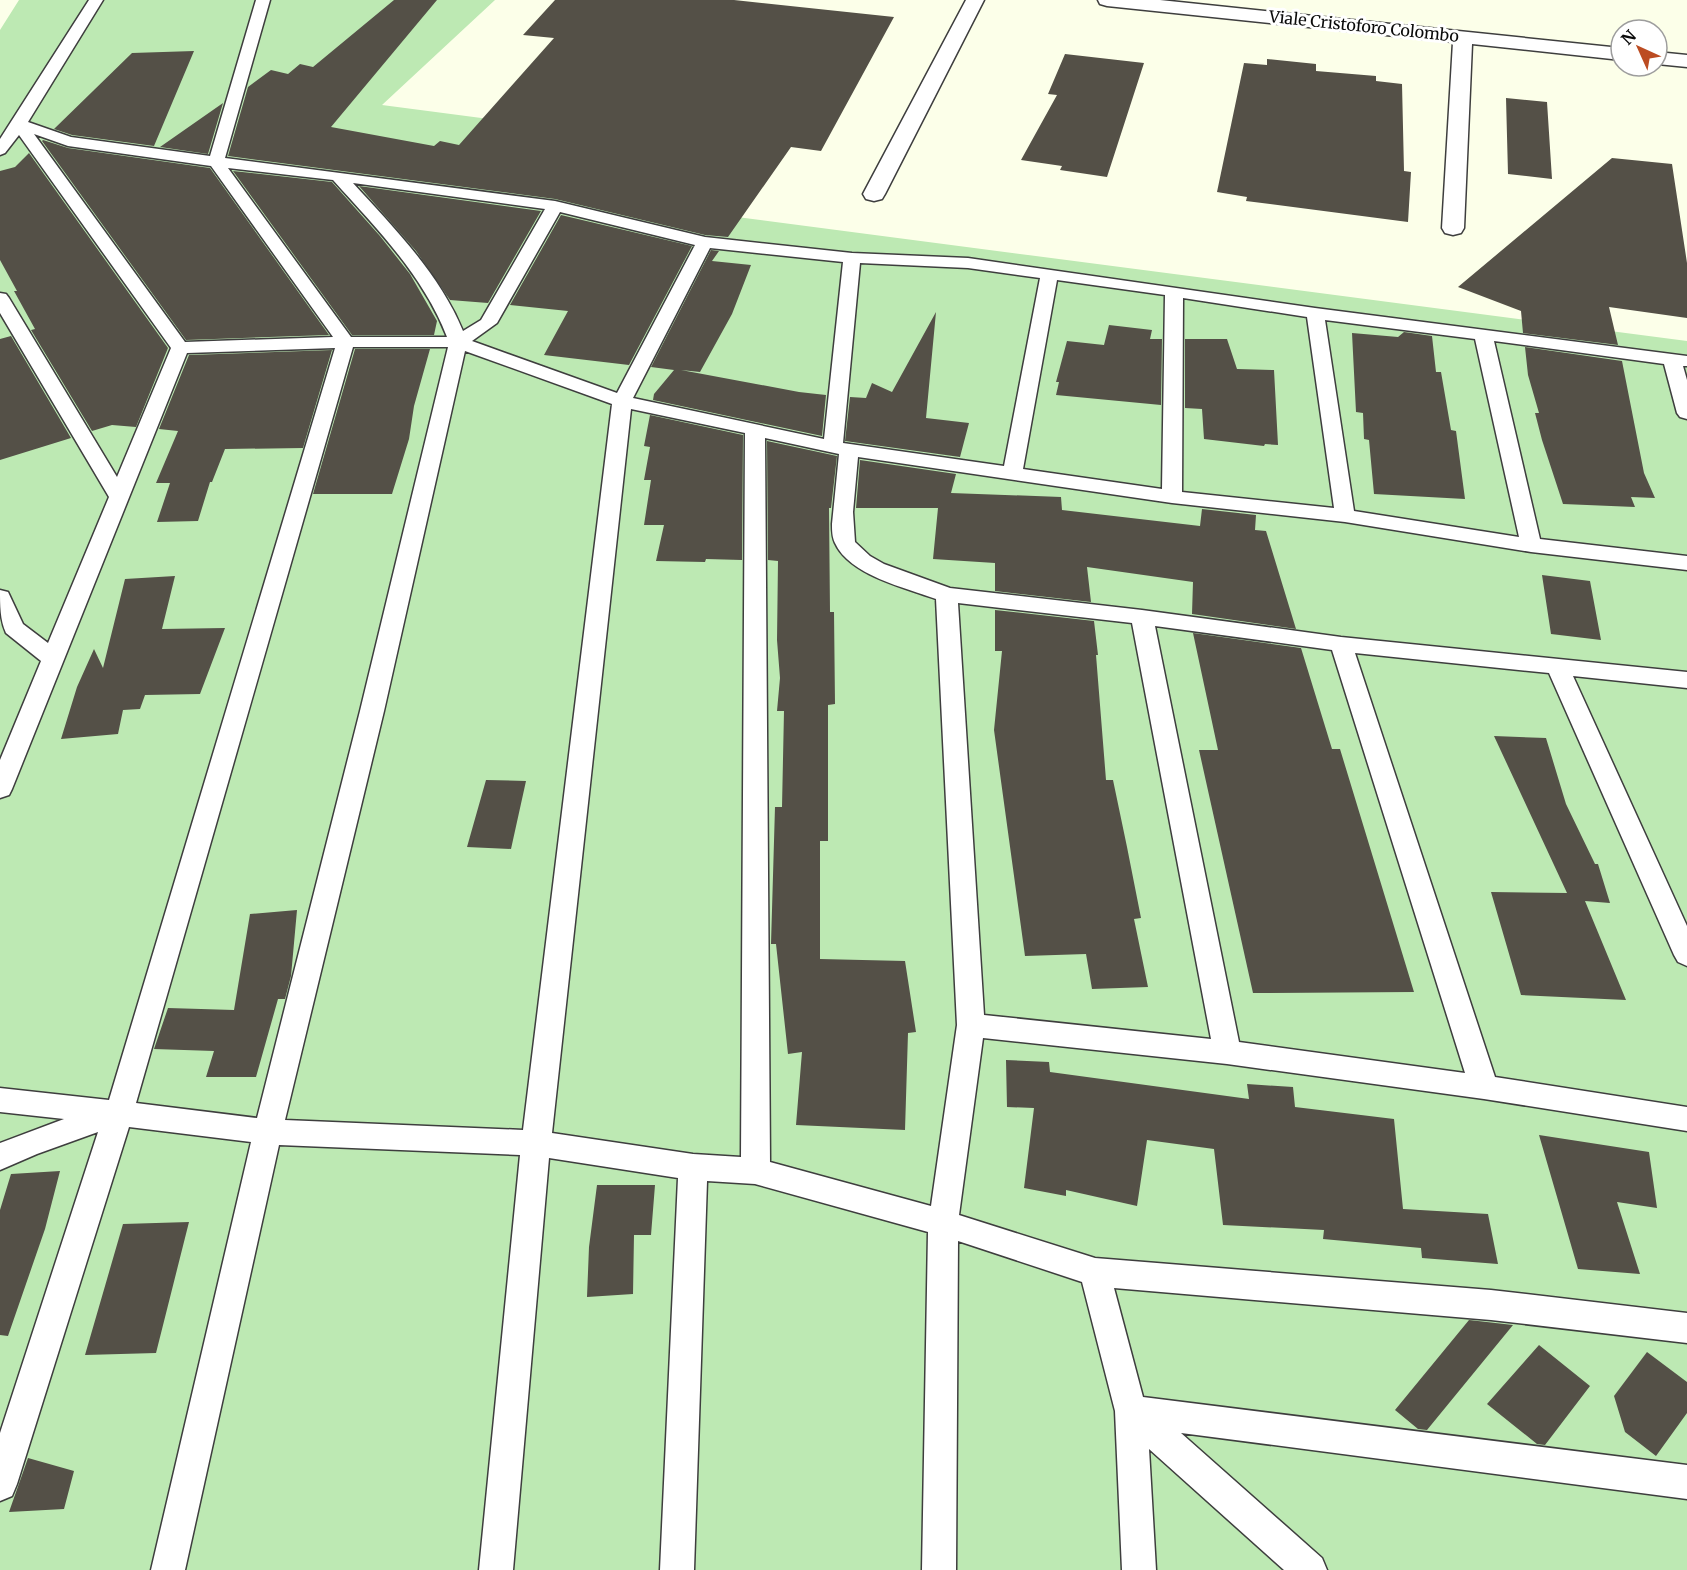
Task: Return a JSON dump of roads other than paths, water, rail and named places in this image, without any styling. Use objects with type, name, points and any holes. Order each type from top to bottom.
[{"type":"street","points":[[874,194],[975,0]]},
{"type":"street","name":"Viale Cristoforo Colombo","points":[[1107,0],[1609,53]]},
{"type":"street","points":[[1453,228],[1463,37]]},
{"type":"street","points":[[1669,60],[1687,62]]},
{"type":"lane","points":[[0,150],[19,124],[96,0]]},
{"type":"lane","points":[[216,162],[262,0]]},
{"type":"lane","points":[[19,124],[68,141],[555,206],[705,242],[852,258],[968,263],[1315,313],[1679,360],[1687,413]]},
{"type":"lane","points":[[19,124],[180,348]]},
{"type":"lane","points":[[216,162],[346,342]]},
{"type":"lane","points":[[168,1570],[268,1132],[372,711],[458,342],[448,313],[418,265],[338,176]]},
{"type":"lane","points":[[458,342],[488,323],[555,206]]},
{"type":"lane","points":[[496,1570],[536,1143],[622,401],[705,242]]},
{"type":"lane","points":[[852,258],[841,449],[843,514],[845,542],[864,563],[947,595],[1142,617],[1341,645],[1687,680]]},
{"type":"lane","points":[[1012,474],[1050,273]]},
{"type":"lane","points":[[1172,497],[1174,291]]},
{"type":"lane","points":[[0,298],[119,497]]},
{"type":"lane","points":[[1315,313],[1345,516]]},
{"type":"lane","points":[[1484,335],[1531,545]]},
{"type":"lane","points":[[180,348],[346,342],[458,342],[622,401],[841,449],[1172,497],[1345,516],[1531,545],[1687,563]]},
{"type":"lane","points":[[0,1484],[119,1113],[346,342]]},
{"type":"lane","points":[[0,789],[180,348]]},
{"type":"lane","points":[[755,430],[755,1171]]},
{"type":"lane","points":[[939,1570],[943,1223],[970,1025],[947,595]]},
{"type":"lane","points":[[0,597],[14,628],[54,659]]},
{"type":"lane","points":[[1142,617],[1227,1052]]},
{"type":"lane","points":[[1341,645],[1484,1087]]},
{"type":"lane","points":[[1558,668],[1687,955]]},
{"type":"lane","points":[[970,1025],[1227,1052],[1484,1087],[1687,1119]]},
{"type":"lane","points":[[0,1100],[268,1132],[536,1143],[693,1167],[755,1171],[943,1223],[1095,1272],[1491,1305],[1687,1328]]},
{"type":"lane","points":[[0,1157],[28,1144],[119,1113]]},
{"type":"lane","points":[[677,1570],[693,1167]]},
{"type":"lane","points":[[1095,1272],[1131,1411],[1139,1570]]},
{"type":"lane","points":[[1131,1411],[1687,1482]]},
{"type":"lane","points":[[1131,1411],[1310,1570]]}]
